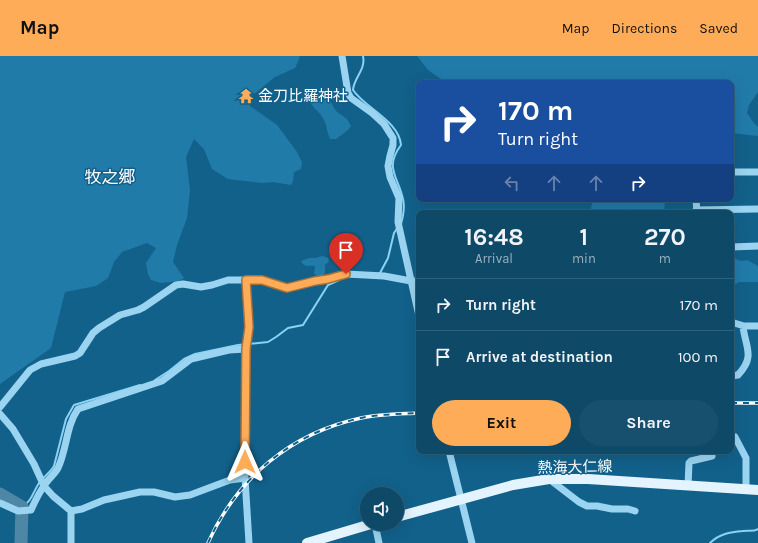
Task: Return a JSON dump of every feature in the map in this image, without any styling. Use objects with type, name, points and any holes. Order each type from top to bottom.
[{"type":"main road","name":"熱海大仁線","points":[[404,515],[513,485],[549,480],[588,479],[758,490]]},
{"type":"main road","points":[[307,543],[360,527]]},
{"type":"street","points":[[0,407],[30,370],[41,364],[75,356],[80,353],[93,333],[99,328],[120,314],[144,307],[176,285],[183,284],[201,287],[228,280],[262,280],[287,288],[346,274],[378,276],[415,281],[398,222],[399,198],[390,177],[388,166],[394,145],[393,138],[384,124],[372,113],[351,98],[348,93],[342,56]]},
{"type":"street","points":[[734,172],[758,172]]},
{"type":"street","points":[[734,210],[758,209]]},
{"type":"street","points":[[734,247],[758,246]]},
{"type":"street","points":[[246,280],[249,327],[246,346],[245,478],[249,543]]},
{"type":"street","points":[[734,323],[742,326],[758,326]]},
{"type":"street","points":[[734,376],[738,375],[748,362],[748,346],[742,326]]},
{"type":"street","points":[[0,503],[18,511],[31,510],[42,482],[58,469],[72,418],[78,409],[162,381],[191,359],[246,346]]},
{"type":"street","points":[[0,414],[13,429],[34,464],[42,482],[53,496],[71,511]]},
{"type":"street","points":[[735,437],[746,458],[746,489]]},
{"type":"street","points":[[450,454],[472,543]]},
{"type":"street","points":[[688,486],[690,461],[712,456]]},
{"type":"street","points":[[71,511],[82,509],[104,500],[140,492],[154,492],[175,497],[190,495],[230,480],[245,478]]},
{"type":"street","points":[[549,480],[579,502],[587,506],[628,509],[635,511]]},
{"type":"street","points":[[71,511],[71,543]]},
{"type":"street","points":[[376,531],[379,543]]},
{"type":"shaded area","points":[[0,56],[299,56],[300,57],[295,68],[275,77],[249,98],[250,106],[277,125],[297,152],[302,162],[301,169],[294,172],[291,185],[273,182],[263,183],[228,179],[212,169],[204,149],[194,139],[186,157],[190,190],[187,218],[177,245],[173,262],[184,278],[179,281],[161,283],[151,280],[146,263],[156,248],[147,243],[122,252],[114,262],[108,278],[96,286],[65,292],[51,348],[0,384]]},
{"type":"shaded area","points":[[417,56],[758,56],[758,92],[749,105],[747,113],[758,127],[758,136],[734,133],[734,80],[444,80],[428,70]]},
{"type":"shaded area","points":[[308,94],[323,96],[329,99],[336,111],[347,119],[351,126],[348,130],[336,139],[330,139],[324,120],[306,97]]},
{"type":"shaded area","points":[[592,202],[665,202],[664,210],[632,210],[632,208],[631,210],[591,210]]},
{"type":"shaded area","points":[[322,256],[328,258],[329,261],[325,265],[325,273],[321,277],[314,273],[315,266],[305,265],[301,261],[309,258]]},
{"type":"shaded area","points":[[734,258],[741,261],[747,260],[758,266],[758,282],[739,282],[734,285]]},
{"type":"waterway","points":[[363,56],[363,65],[355,81],[353,90],[358,97],[381,115],[399,136],[401,145],[393,160],[393,166],[404,202],[404,212],[401,224]]},
{"type":"waterway","points":[[380,273],[388,258],[394,233],[398,227]]},
{"type":"waterway","points":[[155,380],[184,359],[195,354],[238,345],[268,342],[288,328],[303,325],[328,285],[339,280]]},
{"type":"waterway","points":[[22,507],[28,502],[39,483],[54,466],[66,419],[74,405],[140,385]]},
{"type":"waterway","points":[[0,494],[22,507],[21,543]]},
{"type":"waterway","points":[[710,543],[717,537],[725,534],[758,529]]},
{"type":"railway","points":[[734,403],[758,403]]},
{"type":"railway","points":[[208,543],[234,498],[269,462],[289,447],[336,425],[361,418],[416,413]]},
{"type":"place","name":"金刀比羅神社","points":[[246,96]]},
{"type":"district","name":"牧之郷","points":[[110,177]]},
{"type":"route","points":[[245,462],[246,349],[249,327],[246,280],[262,280],[282,288],[287,288],[346,274]]}]
